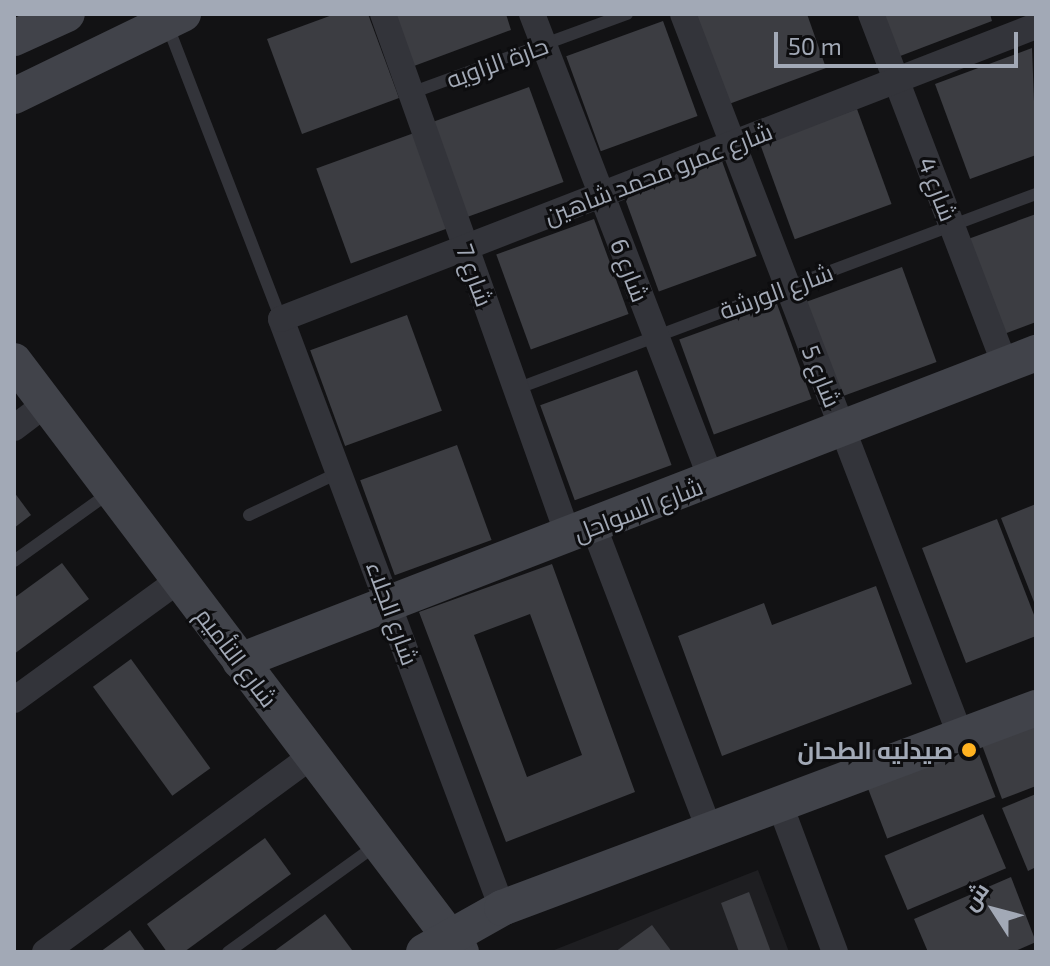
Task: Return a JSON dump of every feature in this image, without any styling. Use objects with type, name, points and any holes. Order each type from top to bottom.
[{"type":"street","points":[[14,38],[67,14]]},
{"type":"street","name":"شارع 7","points":[[383,14],[516,389],[710,832]]},
{"type":"street","name":"شارع 6","points":[[532,14],[712,481]]},
{"type":"street","name":"شارع 5","points":[[683,14],[961,737]]},
{"type":"street","name":"شارع 4","points":[[871,14],[952,226],[1020,359]]},
{"type":"street","points":[[14,96],[171,16]]},
{"type":"street","name":"شارع عمرو محمد شاهين","points":[[281,319],[1036,26]]},
{"type":"street","name":"شارع الجلاء","points":[[281,319],[391,604],[502,908]]},
{"type":"street","name":"شارع السواحل","points":[[240,661],[712,481],[1020,359]]},
{"type":"street","name":"شارع التأميم","points":[[14,361],[378,844],[444,946]]},
{"type":"street","points":[[14,428],[46,404]]},
{"type":"street","points":[[14,700],[179,580]]},
{"type":"street","points":[[444,946],[502,908],[1036,708]]},
{"type":"street","points":[[45,952],[312,756]]},
{"type":"street","points":[[780,805],[835,952]]},
{"type":"lane","name":"حارة الزاويه","points":[[411,93],[627,14]]},
{"type":"lane","points":[[171,16],[281,319]]},
{"type":"lane","name":"شارع الورشة","points":[[516,389],[1036,194]]},
{"type":"lane","points":[[249,515],[340,472]]},
{"type":"lane","points":[[14,561],[112,491]]},
{"type":"lane","points":[[228,952],[378,844]]},
{"type":"shaded area","points":[[758,870],[789,952],[549,952]]},
{"type":"building","points":[[335,14],[368,14],[399,98],[302,134],[267,39]]},
{"type":"building","points":[[395,14],[506,14],[511,30],[414,66]]},
{"type":"building","points":[[696,14],[807,14],[826,68],[729,104]]},
{"type":"building","points":[[879,14],[990,14],[992,21],[895,58]]},
{"type":"building","points":[[663,21],[698,116],[601,151],[566,56]]},
{"type":"building","points":[[1032,48],[1036,155],[970,179],[935,84]]},
{"type":"building","points":[[529,87],[564,182],[466,217],[431,123]]},
{"type":"building","points":[[857,109],[892,204],[795,239],[760,144]]},
{"type":"building","points":[[414,133],[449,228],[351,263],[316,169]]},
{"type":"building","points":[[722,161],[757,256],[659,291],[624,197]]},
{"type":"building","points":[[1036,214],[1036,322],[996,337],[960,242]]},
{"type":"building","points":[[594,219],[629,314],[531,349],[496,255]]},
{"type":"building","points":[[902,267],[937,362],[840,397],[805,302]]},
{"type":"building","points":[[777,304],[812,399],[714,434],[679,340]]},
{"type":"building","points":[[407,315],[442,411],[345,446],[310,350]]},
{"type":"building","points":[[637,370],[672,465],[575,500],[540,405]]},
{"type":"building","points":[[457,445],[492,540],[395,575],[360,480]]},
{"type":"building","points":[[14,492],[31,515],[14,528]]},
{"type":"building","points":[[1036,504],[1036,607],[1001,518]]},
{"type":"building","points":[[997,519],[1036,620],[1036,636],[966,663],[922,548]]},
{"type":"building","points":[[62,563],[89,599],[14,654],[14,598]]},
{"type":"building","points":[[552,564],[635,792],[506,842],[419,612]],"holes":[[[530,614],[582,755],[527,777],[474,635]]]},
{"type":"building","points":[[876,586],[912,684],[722,756],[678,636],[764,603],[772,625]]},
{"type":"building","points":[[131,659],[210,768],[172,796],[93,687]]},
{"type":"building","points":[[1036,715],[1036,786],[1002,799],[979,737]]},
{"type":"building","points":[[974,741],[996,797],[887,839],[866,783]]},
{"type":"building","points":[[1036,794],[1036,867],[1028,871],[1002,808]]},
{"type":"building","points":[[983,814],[1006,868],[908,910],[885,856]]},
{"type":"building","points":[[265,838],[291,874],[184,952],[167,952],[147,924]]},
{"type":"building","points":[[1011,877],[1036,942],[1013,952],[928,952],[914,919]]},
{"type":"building","points":[[749,892],[771,952],[739,952],[721,903]]},
{"type":"building","points":[[325,914],[352,950],[273,952]]},
{"type":"building","points":[[652,925],[672,952],[615,952]]},
{"type":"building","points":[[130,930],[146,952],[100,952]]},
{"type":"place","name":"صيدليه الطحان","points":[[969,750]]}]
